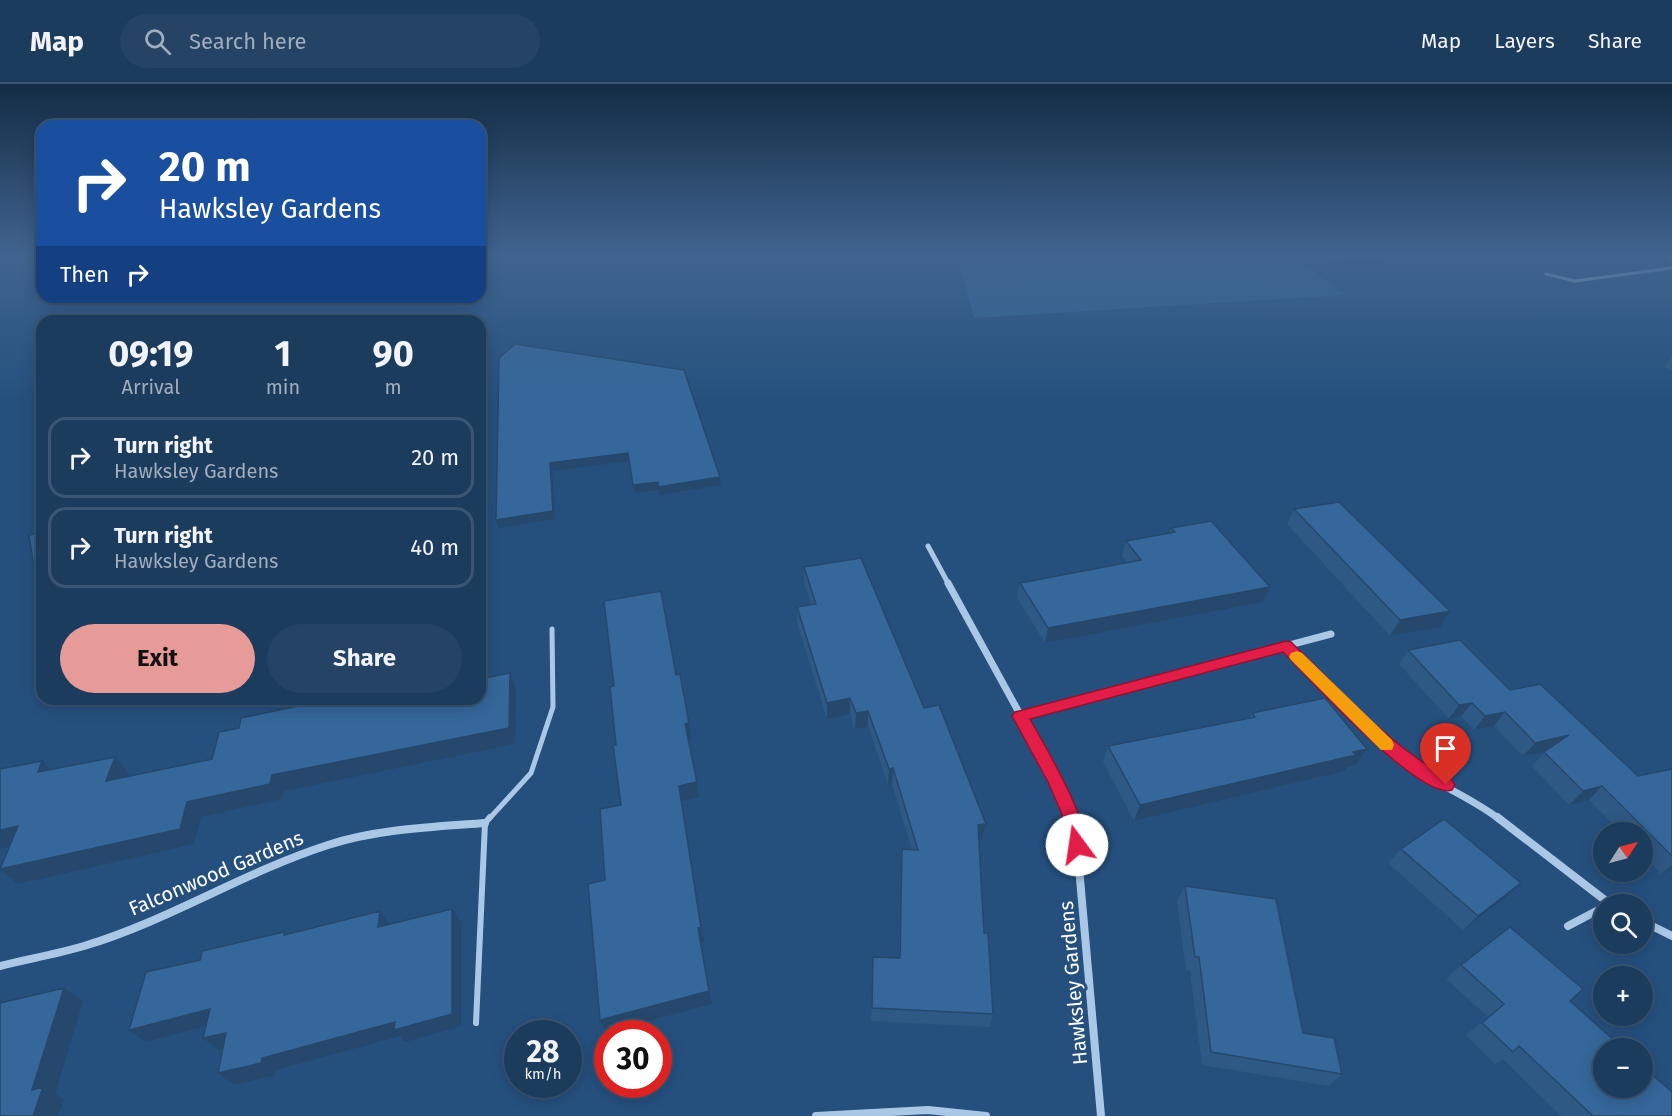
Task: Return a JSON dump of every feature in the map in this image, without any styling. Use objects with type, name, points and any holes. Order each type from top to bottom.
[{"type":"street","name":"Hawksley Gardens","points":[[928,546],[1056,780],[1069,812],[1077,845],[1101,1116]]},
{"type":"street","points":[[1020,716],[1331,634]]},
{"type":"street","points":[[1286,646],[1378,738],[1412,767],[1480,804],[1596,894]]},
{"type":"street","name":"Falconwood Gardens","points":[[0,966],[85,946],[170,912],[258,870],[330,844],[416,828],[485,823]]},
{"type":"street","points":[[1568,926],[1593,913]]},
{"type":"street","points":[[1653,926],[1672,936]]},
{"type":"street","points":[[816,1116],[928,1110],[986,1116]]},
{"type":"lane","points":[[476,1023],[485,823],[531,773],[553,707],[552,629]]},
{"type":"shaded area","points":[[970,303],[1214,303],[974,318]]},
{"type":"building","points":[[515,344],[684,370],[720,477],[658,487],[658,482],[633,485],[628,453],[550,463],[553,511],[496,520],[499,358]]},
{"type":"building","points":[[1339,502],[1450,611],[1400,620],[1294,509]]},
{"type":"building","points":[[1211,521],[1270,587],[1048,628],[1020,583],[1141,560],[1126,541],[1175,532],[1171,528]]},
{"type":"building","points":[[36,534],[36,567],[34,567],[29,535]]},
{"type":"building","points":[[861,558],[924,708],[939,705],[986,824],[978,825],[984,933],[988,933],[993,1014],[872,1008],[873,957],[900,958],[902,849],[918,850],[893,768],[889,769],[868,711],[856,713],[850,698],[827,703],[797,607],[816,604],[804,567]]},
{"type":"building","points":[[661,591],[676,675],[680,674],[689,723],[685,724],[697,782],[679,786],[709,991],[600,1020],[588,884],[605,880],[600,809],[621,805],[613,745],[616,745],[610,687],[614,686],[604,601]]},
{"type":"building","points":[[1460,640],[1510,690],[1540,684],[1638,776],[1672,769],[1672,856],[1653,837],[1653,822],[1638,822],[1602,786],[1583,791],[1544,752],[1569,735],[1535,743],[1505,712],[1485,716],[1472,703],[1459,705],[1408,650]]},
{"type":"building","points":[[510,673],[509,728],[272,775],[270,784],[187,802],[180,829],[0,869],[18,826],[0,830],[0,769],[42,761],[38,772],[115,757],[106,781],[212,759],[219,732],[239,728],[241,718],[303,705],[486,705],[486,678]]},
{"type":"building","points":[[1325,698],[1367,749],[1353,752],[1356,755],[1140,805],[1108,746],[1255,717],[1252,713]]},
{"type":"building","points":[[1444,819],[1521,883],[1478,916],[1401,849]]},
{"type":"building","points":[[1185,886],[1276,899],[1303,1033],[1334,1038],[1342,1074],[1211,1052],[1199,957],[1195,957]]},
{"type":"building","points":[[452,909],[452,1014],[394,1030],[395,1022],[262,1058],[261,1063],[218,1073],[226,1033],[203,1038],[210,1009],[129,1030],[146,972],[200,960],[202,951],[284,932],[284,935],[380,911],[378,927]]},
{"type":"building","points":[[1510,927],[1583,989],[1570,1001],[1593,1021],[1593,1026],[1598,1026],[1612,1038],[1593,1038],[1593,1098],[1653,1098],[1653,1076],[1672,1092],[1672,1116],[1593,1116],[1519,1046],[1513,1052],[1482,1023],[1504,1004],[1461,965]]},
{"type":"building","points":[[64,988],[32,1090],[43,1087],[33,1116],[0,1116],[0,1003]]},
{"type":"slow traffic","points":[[1297,657],[1386,745]]},
{"type":"route","points":[[1077,845],[1069,812],[1056,780],[1020,716],[1286,646],[1378,738],[1412,767],[1446,785]]}]
